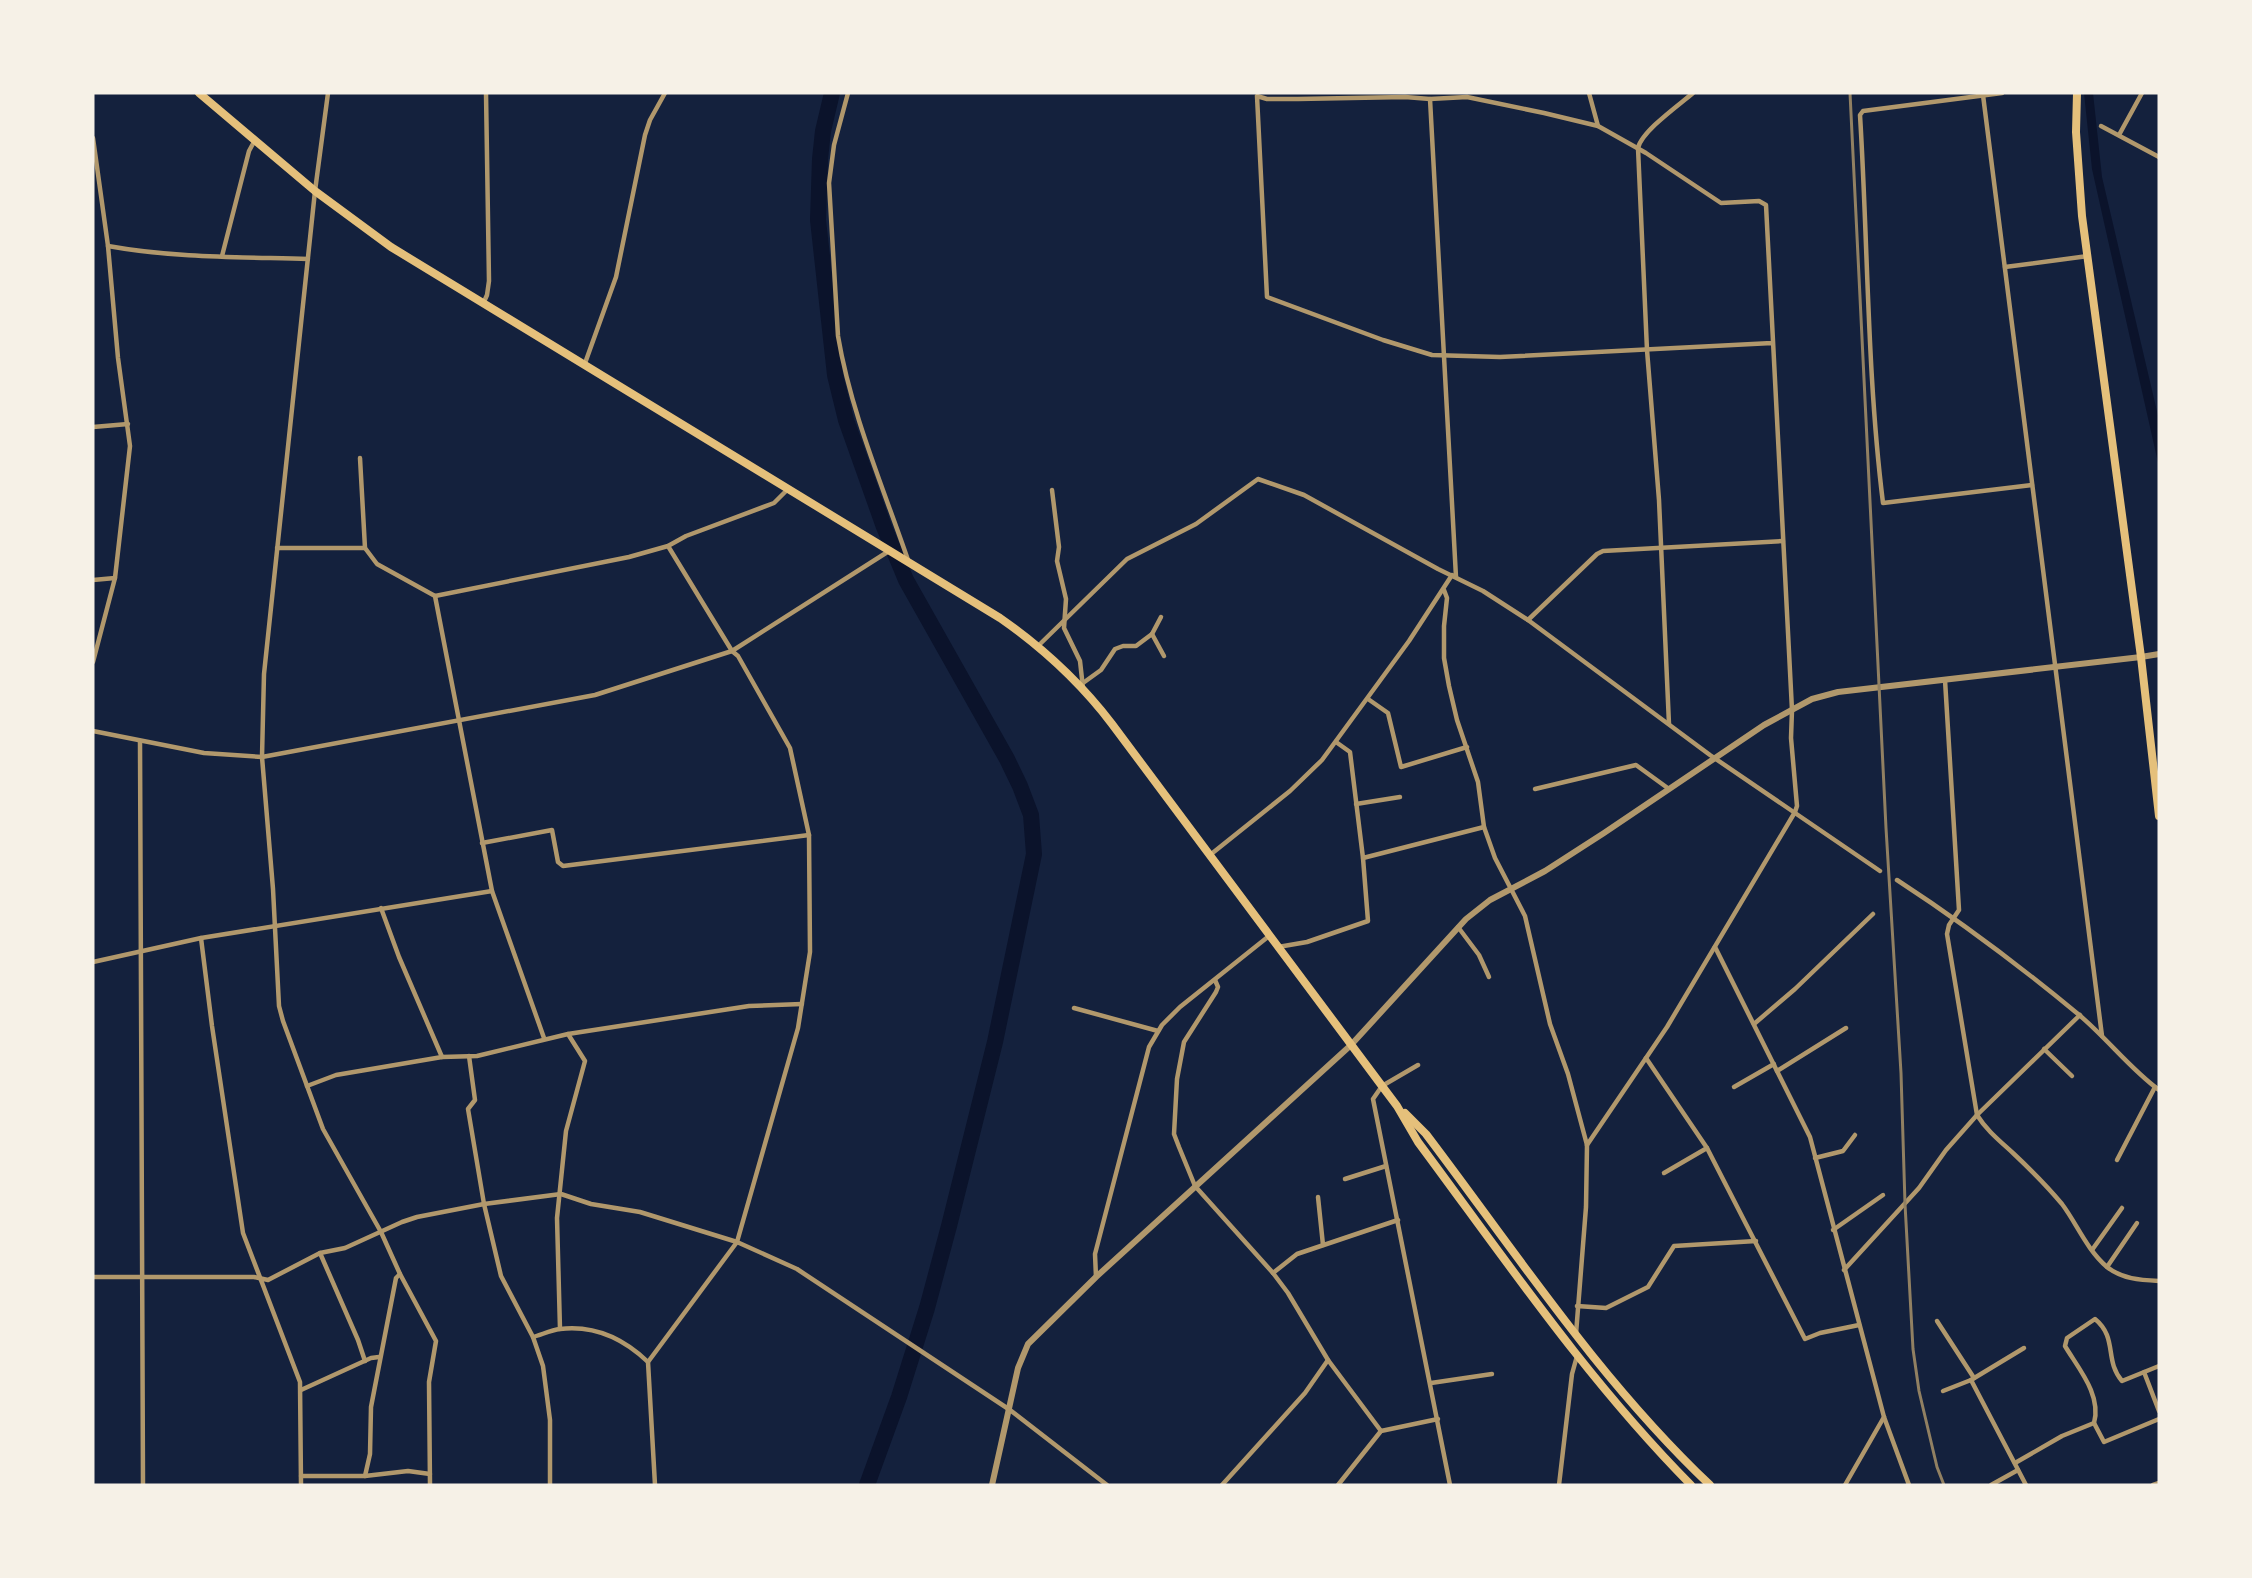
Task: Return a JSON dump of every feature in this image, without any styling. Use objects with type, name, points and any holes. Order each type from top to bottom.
[{"type":"main road","points":[[199,93],[315,191],[372,235],[1000,618],[1038,646],[1083,686],[1397,1106],[1418,1142],[1577,1356],[1625,1415],[1689,1485]]},
{"type":"main road","points":[[2077,93],[2078,175],[2141,657],[2159,816]]},
{"type":"main road","points":[[1397,1106],[1426,1134],[1576,1336],[1635,1409],[1710,1485]]},
{"type":"street","points":[[328,93],[315,191],[264,674],[262,757],[273,889],[279,1006],[323,1129],[381,1232],[436,1344],[429,1383],[430,1485]]},
{"type":"street","points":[[483,304],[487,296],[489,281],[486,93]]},
{"type":"street","points":[[584,366],[616,277],[645,135],[650,120],[665,93]]},
{"type":"street","points":[[848,93],[834,145],[829,183],[838,336],[842,358],[867,443],[908,562]]},
{"type":"street","points":[[1590,93],[1598,126]]},
{"type":"street","points":[[1669,724],[1659,548],[1659,500],[1647,350],[1638,148],[1639,142],[1649,131],[1693,93]]},
{"type":"street","points":[[2002,93],[1863,111],[1860,115],[1873,381],[1883,503],[2032,485]]},
{"type":"street","points":[[2119,135],[2142,93]]},
{"type":"street","points":[[1983,95],[2102,1036]]},
{"type":"street","points":[[1587,1145],[1667,1027],[1797,806],[1791,738],[1792,710],[1766,205],[1758,201],[1721,203],[1638,148],[1598,126],[1467,97],[1267,99],[1257,96],[1268,297],[1392,343],[1442,356],[1500,357],[1772,343]]},
{"type":"street","points":[[1210,855],[1290,791],[1336,742],[1454,576],[1430,99]]},
{"type":"street","points":[[2102,126],[2159,157]]},
{"type":"street","points":[[93,138],[108,246],[118,358],[128,424],[129,462],[115,578],[93,662]]},
{"type":"street","points":[[222,256],[249,151],[255,140]]},
{"type":"street","points":[[108,246],[139,251],[308,259]]},
{"type":"street","points":[[2005,267],[2088,256]]},
{"type":"street","points":[[93,427],[128,424]]},
{"type":"street","points":[[360,458],[365,548],[377,564],[435,597],[629,557],[668,546],[686,536],[774,503],[788,489]]},
{"type":"street","points":[[1038,646],[1127,559],[1196,524],[1258,479],[1304,495],[1483,591],[1528,620],[1716,758],[1880,871]]},
{"type":"street","points":[[1052,490],[1059,547],[1057,561],[1066,598],[1064,619],[1068,639],[1082,666],[1083,686]]},
{"type":"street","points":[[1528,620],[1597,554],[1603,551],[1783,541]]},
{"type":"street","points":[[655,1485],[648,1362],[737,1242],[798,1028],[810,952],[809,835],[790,748],[738,656],[732,651],[668,546]]},
{"type":"street","points":[[277,548],[365,548]]},
{"type":"street","points":[[93,731],[204,753],[262,757],[595,695],[732,651],[886,548]]},
{"type":"street","points":[[93,580],[115,578]]},
{"type":"street","points":[[1443,590],[1447,598],[1444,658],[1457,720],[1478,782],[1484,828],[1495,858],[1525,916],[1550,1024],[1568,1074],[1587,1145],[1587,1207],[1576,1336]]},
{"type":"street","points":[[435,597],[492,891],[544,1038]]},
{"type":"street","points":[[1083,686],[1101,670],[1115,649],[1136,646],[1152,634],[1161,617]]},
{"type":"street","points":[[1152,634],[1164,656]]},
{"type":"street","points":[[992,1485],[1018,1368],[1028,1344],[1096,1277],[1351,1045],[1458,927],[1481,906],[1562,860],[1716,758],[1812,699],[1838,692],[2159,654]]},
{"type":"street","points":[[1945,680],[1958,905],[1958,913],[1949,925],[1947,934],[1977,1114],[1985,1130],[2057,1198],[2092,1250],[2107,1267],[2120,1275],[2138,1280],[2159,1281]]},
{"type":"street","points":[[1368,699],[1388,713],[1401,767],[1467,747]]},
{"type":"street","points":[[140,741],[143,1485]]},
{"type":"street","points":[[1278,946],[1307,942],[1368,921],[1350,752],[1336,742]]},
{"type":"street","points":[[1535,789],[1636,765],[1669,789]]},
{"type":"street","points":[[1356,804],[1400,797]]},
{"type":"street","points":[[1363,858],[1484,828]]},
{"type":"street","points":[[482,843],[552,830],[558,862],[563,866],[809,835]]},
{"type":"street","points":[[1897,880],[1955,918],[2080,1016],[2157,1088],[2118,1160]]},
{"type":"street","points":[[93,962],[201,938],[492,891]]},
{"type":"street","points":[[381,908],[399,957],[442,1057]]},
{"type":"street","points":[[1754,1024],[1795,989],[1873,914]]},
{"type":"street","points":[[1458,927],[1479,955],[1489,977]]},
{"type":"street","points":[[1096,1277],[1095,1254],[1149,1047],[1158,1031],[1180,1007],[1269,936]]},
{"type":"street","points":[[201,938],[243,1233],[300,1382],[301,1485]]},
{"type":"street","points":[[1715,946],[1810,1137],[1884,1417],[1909,1485]]},
{"type":"street","points":[[1215,980],[1218,987],[1216,992],[1184,1042],[1176,1080],[1174,1134],[1195,1186],[1273,1273],[1288,1293],[1328,1360],[1381,1431]]},
{"type":"street","points":[[307,1086],[336,1075],[442,1057],[469,1056],[568,1034],[749,1006],[802,1004]]},
{"type":"street","points":[[1074,1008],[1158,1031]]},
{"type":"street","points":[[1844,1270],[1919,1188],[1946,1150],[1977,1114],[2080,1016]]},
{"type":"street","points":[[1777,1071],[1846,1028]]},
{"type":"street","points":[[560,1329],[557,1218],[566,1131],[585,1061],[568,1034]]},
{"type":"street","points":[[2044,1049],[2072,1076]]},
{"type":"street","points":[[469,1056],[476,1100],[468,1108],[484,1204],[501,1276],[533,1337],[543,1366],[550,1420],[550,1485]]},
{"type":"street","points":[[1646,1058],[1707,1148],[1805,1339],[1820,1333],[1859,1325]]},
{"type":"street","points":[[1734,1087],[1774,1064]]},
{"type":"street","points":[[1418,1065],[1382,1086],[1373,1099],[1450,1485]]},
{"type":"street","points":[[1815,1158],[1843,1151],[1855,1135]]},
{"type":"street","points":[[1664,1173],[1707,1148]]},
{"type":"street","points":[[1346,1179],[1386,1166]]},
{"type":"street","points":[[93,1277],[259,1278],[268,1280],[320,1253],[345,1248],[417,1217],[484,1204],[561,1194],[591,1204],[640,1212],[737,1242],[797,1269],[1010,1410],[1107,1485]]},
{"type":"street","points":[[1833,1230],[1883,1195]]},
{"type":"street","points":[[1318,1197],[1323,1245]]},
{"type":"street","points":[[2092,1250],[2122,1208]]},
{"type":"street","points":[[1273,1273],[1297,1254],[1398,1220]]},
{"type":"street","points":[[2107,1267],[2137,1223]]},
{"type":"street","points":[[1577,1306],[1606,1308],[1648,1287],[1674,1246],[1756,1241]]},
{"type":"street","points":[[320,1253],[365,1361]]},
{"type":"street","points":[[365,1476],[370,1454],[371,1407],[379,1357],[396,1278],[400,1274]]},
{"type":"street","points":[[2159,1366],[2124,1381],[2119,1378],[2111,1361],[2108,1334],[2096,1319],[2067,1338],[2065,1346],[2095,1398],[2094,1423],[2104,1442],[2159,1419]]},
{"type":"street","points":[[1937,1321],[1972,1379],[2026,1485]]},
{"type":"street","points":[[533,1337],[560,1329],[584,1329],[613,1337],[632,1347],[648,1362]]},
{"type":"street","points":[[1943,1391],[1972,1379],[2024,1347]]},
{"type":"street","points":[[301,1390],[375,1356],[379,1357]]},
{"type":"street","points":[[1559,1485],[1572,1374],[1577,1356]]},
{"type":"street","points":[[1222,1485],[1305,1393],[1328,1360]]},
{"type":"street","points":[[2144,1372],[2159,1411]]},
{"type":"street","points":[[1431,1383],[1492,1374]]},
{"type":"street","points":[[1845,1485],[1884,1417]]},
{"type":"street","points":[[1338,1485],[1381,1431],[1438,1419]]},
{"type":"street","points":[[2015,1463],[2062,1436],[2094,1423]]},
{"type":"street","points":[[1991,1485],[2018,1470]]},
{"type":"street","points":[[301,1476],[365,1476],[408,1471],[430,1474]]},
{"type":"street","points":[[2153,1485],[2159,1483]]},
{"type":"water","points":[[2084,93],[2093,93],[2102,177],[2159,420],[2159,467],[2092,169]]},
{"type":"waterway","points":[[832,93],[823,131],[818,220],[835,375],[846,420],[884,527],[906,580],[1020,786],[1031,815],[1034,854],[995,1042],[949,1226],[927,1308],[899,1397],[867,1485]]},
{"type":"railway","points":[[1850,93],[1886,828],[1901,1073],[1913,1349],[1919,1391],[1937,1467],[1944,1485]]}]
